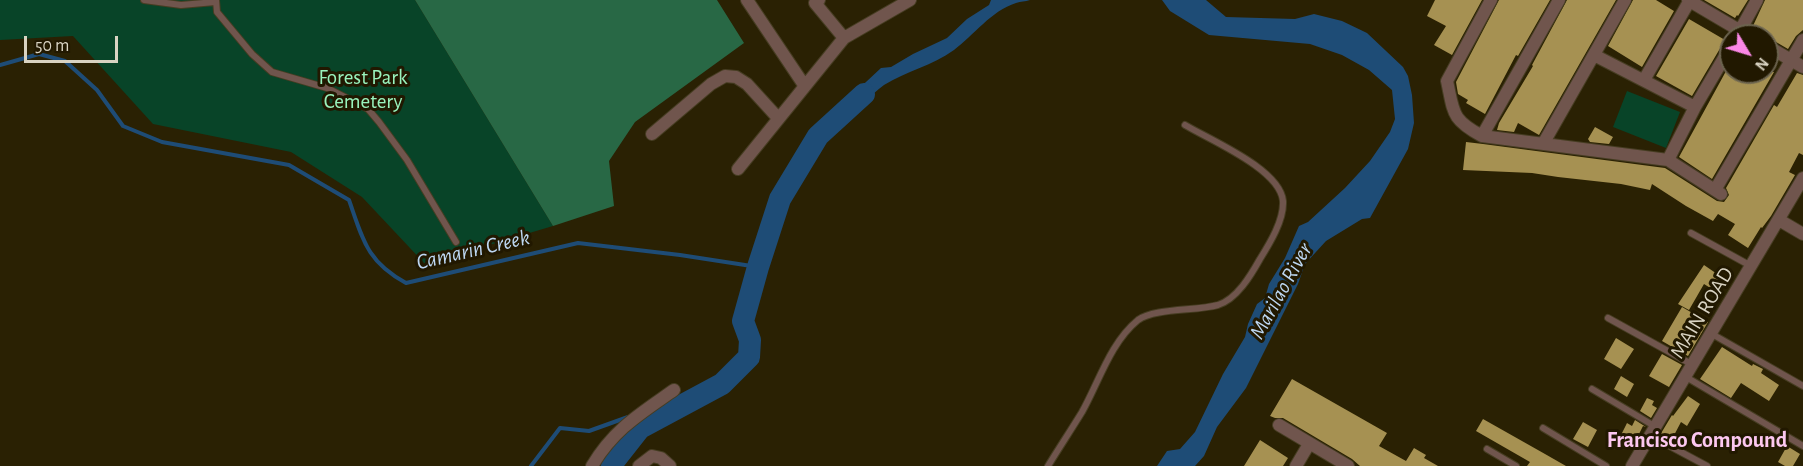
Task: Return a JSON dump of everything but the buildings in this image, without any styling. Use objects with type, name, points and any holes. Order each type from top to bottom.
[{"type":"street","points":[[819,0],[815,3],[844,38]]},
{"type":"street","points":[[738,169],[844,38],[910,0]]},
{"type":"street","points":[[1491,0],[1447,81],[1454,114],[1459,122],[1482,136],[1668,160],[1718,192],[1803,40]]},
{"type":"street","points":[[1482,136],[1559,0]]},
{"type":"street","points":[[1544,144],[1625,0]]},
{"type":"street","points":[[1644,80],[1689,0],[1726,24]]},
{"type":"street","points":[[1746,24],[1757,0]]},
{"type":"street","points":[[748,1],[804,85]]},
{"type":"street","points":[[1779,53],[1803,67]]},
{"type":"street","points":[[1594,55],[1695,108]]},
{"type":"street","points":[[1668,160],[1719,67]]},
{"type":"street","points":[[652,134],[711,84],[725,76],[736,77],[747,84],[777,118]]},
{"type":"street","name":"MAIN ROAD","points":[[1632,466],[1803,178]]},
{"type":"street","points":[[1779,219],[1803,234]]},
{"type":"street","points":[[592,466],[614,435],[674,390]]},
{"type":"street","points":[[1279,425],[1348,466]]},
{"type":"street","points":[[1296,466],[1310,444]]},
{"type":"street","points":[[639,466],[652,456],[661,458],[670,466]]},
{"type":"lane","points":[[144,0],[181,5],[215,1],[217,12],[252,54],[272,72],[327,88],[368,109],[407,160],[456,242]]},
{"type":"lane","points":[[1048,466],[1125,334],[1140,319],[1158,313],[1220,305],[1232,297],[1244,284],[1261,258],[1281,218],[1283,200],[1276,184],[1256,165],[1185,125]]},
{"type":"lane","points":[[1691,233],[1751,267]]},
{"type":"lane","points":[[1608,318],[1693,365]]},
{"type":"lane","points":[[1712,334],[1803,386]]},
{"type":"lane","points":[[1686,377],[1803,446]]},
{"type":"lane","points":[[1592,389],[1707,466]]},
{"type":"lane","points":[[1543,428],[1606,466]]},
{"type":"lane","points":[[1486,449],[1516,466]]},
{"type":"green space","name":"Forest Park Cemetery","points":[[0,0],[415,0],[553,226],[425,264],[362,197],[291,152],[153,124],[73,36],[0,40]]},
{"type":"green space","points":[[415,0],[717,0],[744,43],[635,122],[609,161],[614,206],[553,226]]},
{"type":"green space","points":[[1627,91],[1680,112],[1666,148],[1613,127]]},
{"type":"water","points":[[991,0],[1030,0],[1018,2],[991,17],[946,56],[884,85],[846,119],[837,109],[881,68],[891,67],[947,38],[967,19],[989,5]]},
{"type":"water","name":"Marilao River","points":[[1162,0],[1206,0],[1226,17],[1295,19],[1314,14],[1342,21],[1367,33],[1403,67],[1408,76],[1414,123],[1408,149],[1370,218],[1362,219],[1326,241],[1305,264],[1298,284],[1246,388],[1217,427],[1204,456],[1195,466],[1157,466],[1167,451],[1180,449],[1195,432],[1223,374],[1245,337],[1257,304],[1265,298],[1269,284],[1285,258],[1299,226],[1308,222],[1370,161],[1390,132],[1395,119],[1392,90],[1369,70],[1342,55],[1310,44],[1209,35],[1170,11]]},
{"type":"waterway","name":"Camarin Creek","points":[[0,65],[39,54],[65,61],[97,90],[123,126],[162,142],[289,165],[349,200],[368,249],[383,267],[406,283],[578,243],[758,267]]},
{"type":"waterway","points":[[612,466],[640,428],[722,384],[749,357],[750,340],[743,321],[780,199],[818,136],[864,94]]},
{"type":"waterway","points":[[648,416],[661,417]]},
{"type":"waterway","points":[[531,466],[560,428],[589,431],[628,417]]},
{"type":"district","name":"Francisco Compound","points":[[1697,440]]}]
